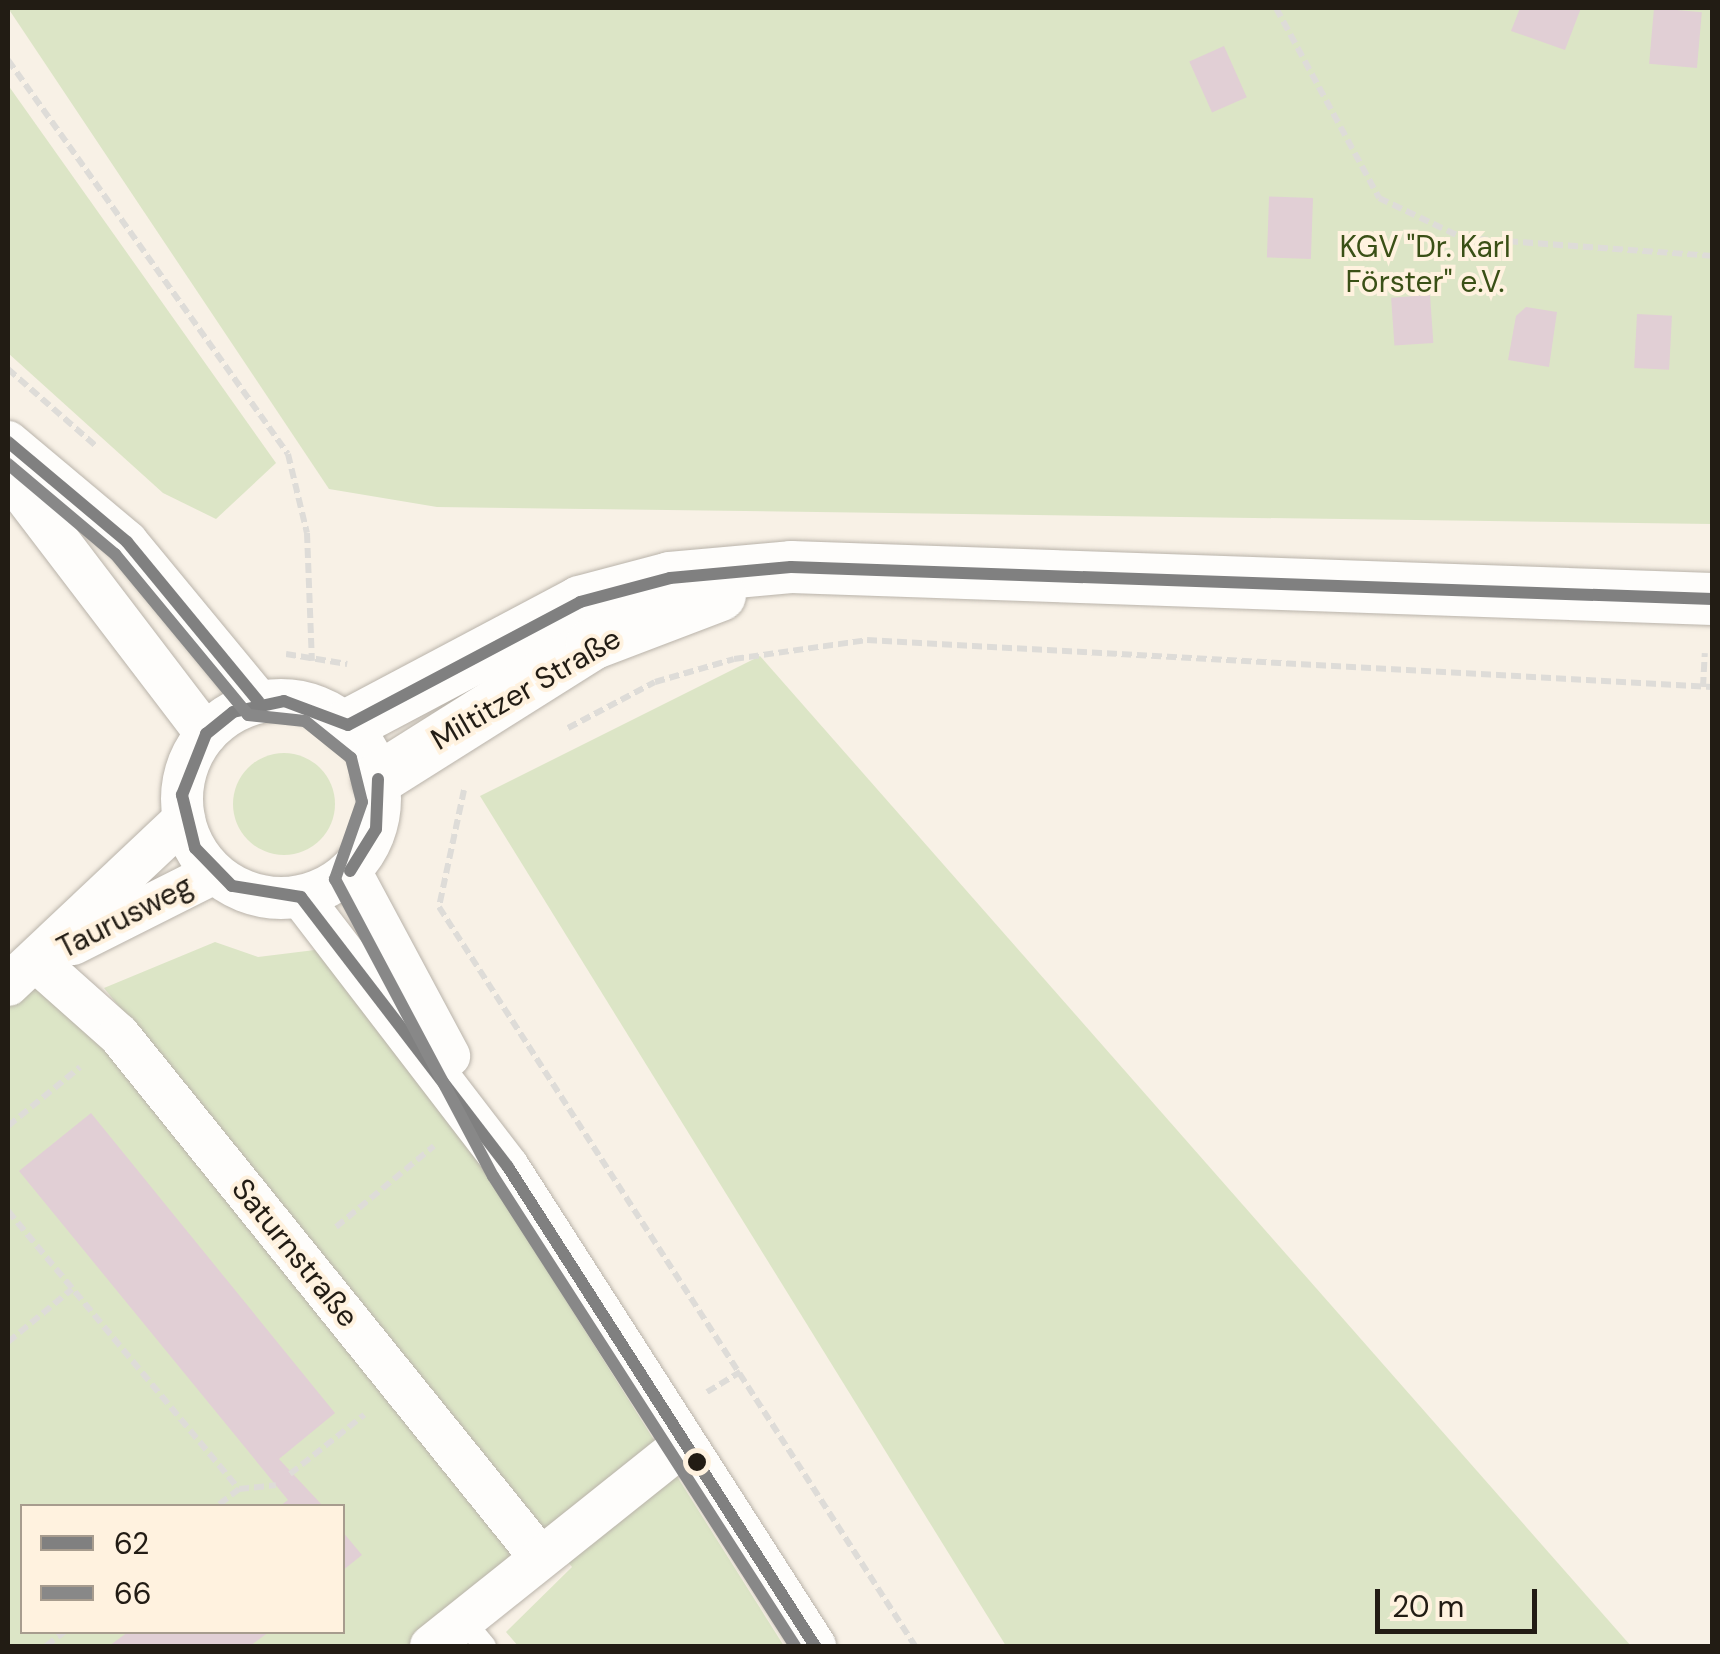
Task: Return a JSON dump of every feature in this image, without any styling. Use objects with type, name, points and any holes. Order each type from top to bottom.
[{"type":"street","points":[[8,442],[126,542],[259,702]]},
{"type":"street","points":[[8,474],[59,530],[206,734]]},
{"type":"street","name":"Miltitzer Straße","points":[[348,726],[580,602],[670,578],[791,567],[1712,599]]},
{"type":"street","name":"Miltitzer Straße","points":[[378,779],[592,644],[791,567]]},
{"type":"street","points":[[259,702],[310,704],[348,726],[378,779],[376,829],[350,870],[300,897],[253,894],[214,872],[184,819],[185,773],[206,734],[259,702]]},
{"type":"street","name":"Taurusweg","points":[[22,973],[184,819]]},
{"type":"street","points":[[350,870],[508,1166],[815,1646]]},
{"type":"street","name":"Taurusweg","points":[[22,973],[214,872]]},
{"type":"street","points":[[300,897],[508,1166]]},
{"type":"street","name":"Saturnstraße","points":[[22,973],[119,1035],[540,1556]]},
{"type":"street","points":[[460,1638],[540,1556],[684,1444]]},
{"type":"path","points":[[1276,8],[1379,198],[1463,238],[1712,256]]},
{"type":"path","points":[[8,60],[288,454],[307,533],[312,661]]},
{"type":"path","points":[[551,737],[654,682],[734,659],[867,640],[1712,687]]},
{"type":"path","points":[[267,649],[312,661],[352,664]]},
{"type":"path","points":[[465,783],[438,907],[915,1646]]},
{"type":"path","points":[[8,1126],[119,1035]]},
{"type":"path","points":[[299,1258],[469,1116]]},
{"type":"path","points":[[8,1211],[239,1489]]},
{"type":"path","points":[[8,1342],[72,1289]]},
{"type":"path","points":[[290,1474],[402,1385]]},
{"type":"path","points":[[220,1504],[239,1489],[276,1485]]},
{"type":"green space","name":"KGV \"Dr. Karl Förster\" e.V.","points":[[8,8],[1712,8],[1712,524],[437,507],[329,489]]},
{"type":"green space","points":[[8,85],[276,463],[216,519],[163,493],[8,353]]},
{"type":"green space","points":[[760,656],[1631,1646],[1006,1646],[480,796]]},
{"type":"green space","points":[[274,753],[294,753],[313,761],[327,775],[335,804],[332,824],[313,847],[294,855],[274,855],[255,847],[241,833],[233,814],[233,794],[241,775],[255,761]]},
{"type":"green space","points":[[215,942],[258,957],[323,949],[447,1112],[784,1646],[518,1646],[506,1632],[572,1567],[104,988]]},
{"type":"green space","points":[[37,962],[540,1557],[464,1620],[485,1646],[8,1646],[8,985]]},
{"type":"building","points":[[1520,8],[1581,8],[1565,50],[1511,31]]},
{"type":"building","points":[[1654,8],[1702,12],[1697,68],[1649,64]]},
{"type":"building","points":[[1224,46],[1247,97],[1212,113],[1189,61]]},
{"type":"building","points":[[1269,196],[1313,198],[1311,259],[1267,257]]},
{"type":"building","points":[[1430,295],[1433,343],[1394,346],[1391,298]]},
{"type":"building","points":[[1526,307],[1557,312],[1549,367],[1508,360],[1516,316]]},
{"type":"building","points":[[1637,314],[1672,316],[1669,370],[1634,368]]},
{"type":"building","points":[[91,1113],[335,1413],[279,1459],[321,1504],[283,1504],[288,1500],[19,1171]]},
{"type":"building","points":[[345,1535],[362,1555],[345,1569]]},
{"type":"building","points":[[125,1634],[266,1634],[250,1646],[109,1646]]},
{"type":"transit line","name":"62","points":[[8,442],[127,542],[259,702]]},
{"type":"transit line","name":"66","points":[[8,464],[115,554],[248,715],[305,721],[351,758],[362,802],[335,879],[493,1176],[795,1646]]},
{"type":"transit line","name":"62","points":[[815,1646],[508,1167],[301,897],[232,886],[195,848],[182,795],[206,734],[233,712],[284,701],[348,725],[580,602],[670,578],[791,567],[1712,599]]},
{"type":"transit line","name":"62","points":[[350,871],[376,829],[378,779]]}]
